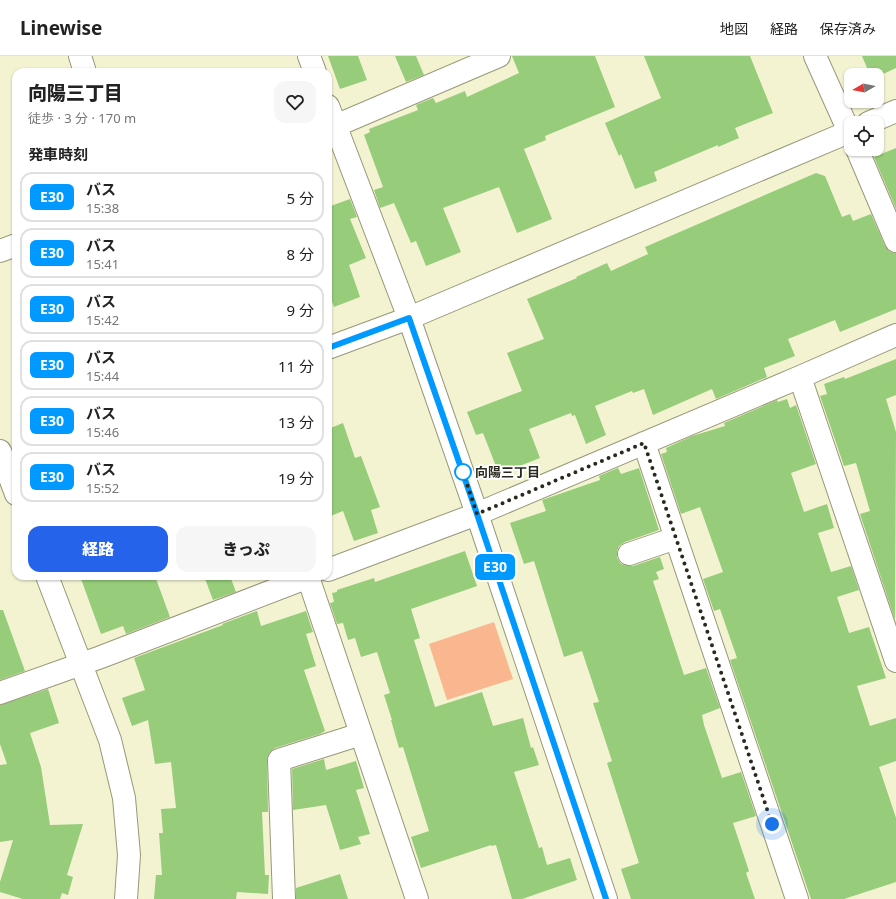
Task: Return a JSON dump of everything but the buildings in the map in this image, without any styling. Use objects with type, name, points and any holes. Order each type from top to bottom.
[{"type":"street","points":[[80,56],[84,68]]},
{"type":"street","points":[[309,56],[314,68]]},
{"type":"street","points":[[815,56],[844,119]]},
{"type":"street","points":[[487,58],[332,127],[409,318],[477,514],[606,899]]},
{"type":"street","points":[[884,116],[896,111]]},
{"type":"street","points":[[332,347],[409,318],[844,140]]},
{"type":"street","points":[[860,156],[896,241]]},
{"type":"street","points":[[0,250],[12,246]]},
{"type":"street","points":[[332,568],[477,514],[896,335]]},
{"type":"street","points":[[800,377],[896,661]]},
{"type":"street","points":[[644,443],[797,899]]},
{"type":"street","points":[[6,465],[12,482]]},
{"type":"street","points":[[629,554],[676,538]]},
{"type":"street","points":[[49,580],[110,740],[124,798],[129,855],[126,899]]},
{"type":"street","points":[[0,693],[81,664],[301,580]]},
{"type":"street","points":[[310,580],[417,899]]},
{"type":"street","points":[[284,899],[279,760],[361,734]]},
{"type":"shaded area","points":[[494,622],[513,679],[447,700],[429,644]]},
{"type":"bus line","name":"E30","points":[[332,347],[409,318],[477,514],[606,899]]},
{"type":"place","name":"向陽三丁目","points":[[463,472]]},
{"type":"route","points":[[463,472],[462,471],[477,514],[644,443],[772,824]]}]
